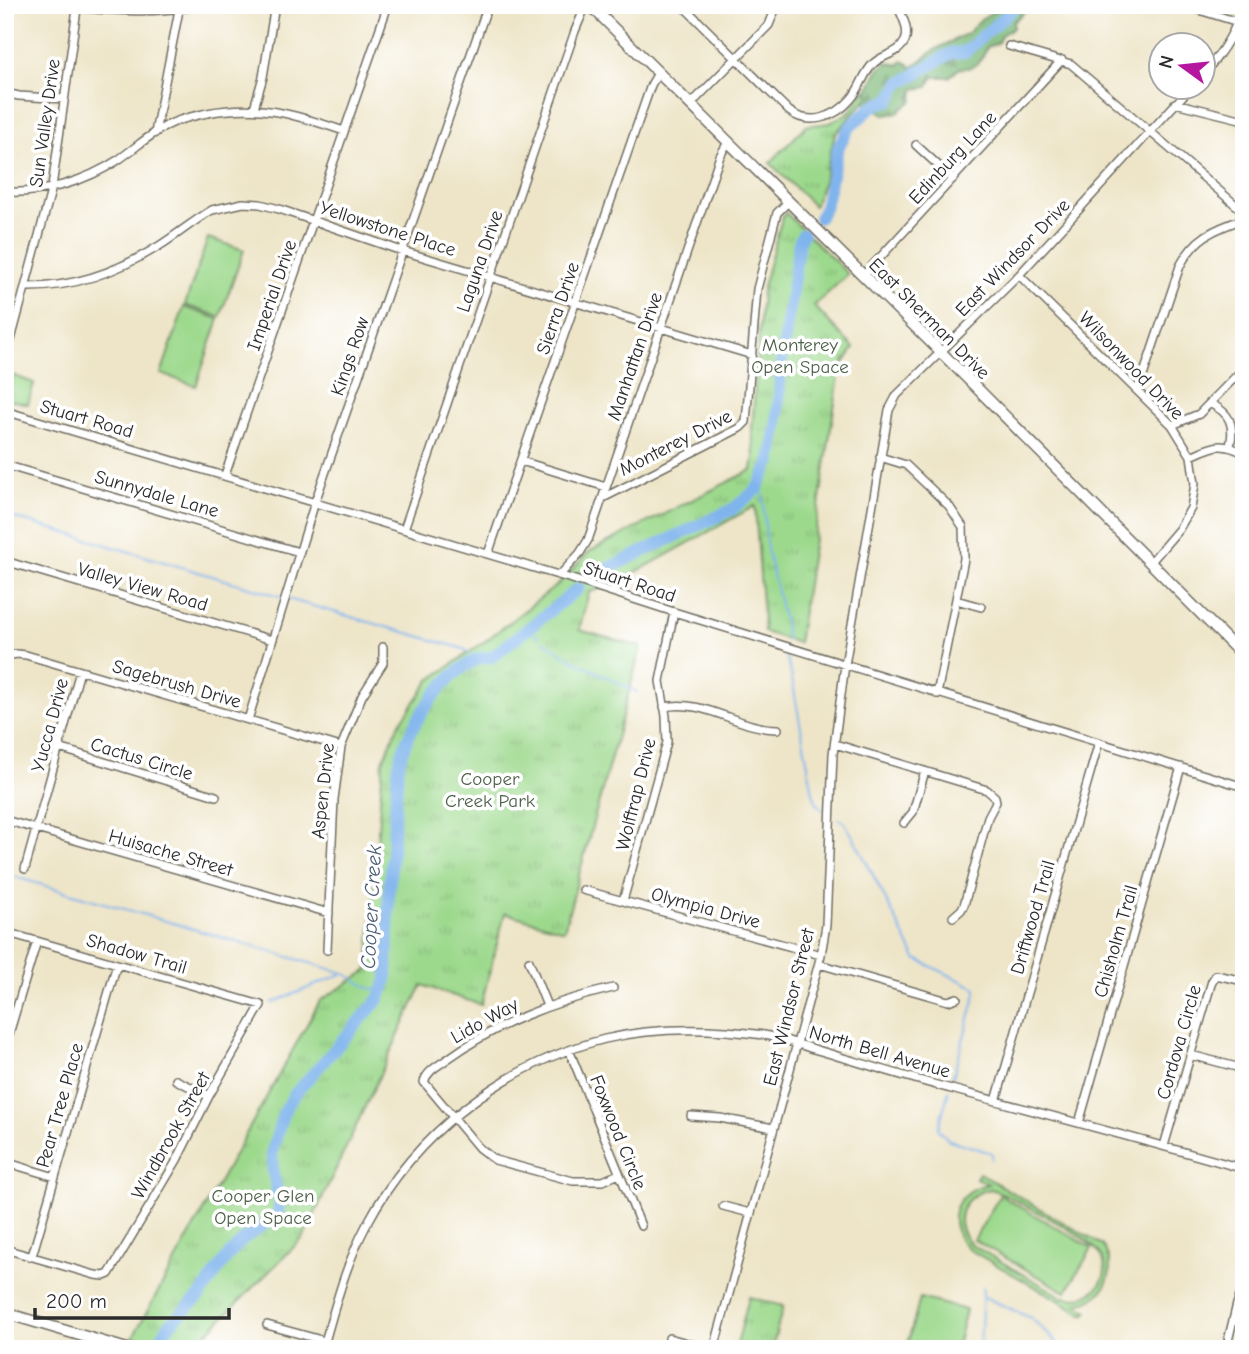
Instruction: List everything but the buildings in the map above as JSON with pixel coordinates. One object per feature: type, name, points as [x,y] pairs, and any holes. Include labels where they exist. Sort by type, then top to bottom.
[{"type":"main road","name":"East Sherman Drive","points":[[588,5],[1244,657]]},
{"type":"main road","points":[[5,1312],[127,1349]]},
{"type":"street","points":[[55,5],[77,9],[125,11],[179,10],[202,5]]},
{"type":"street","points":[[254,108],[263,77],[275,5]]},
{"type":"street","name":"Imperial Drive","points":[[225,475],[388,5]]},
{"type":"street","name":"Kings Row","points":[[248,720],[315,502],[488,5]]},
{"type":"street","name":"Laguna Drive","points":[[404,529],[575,30],[588,5]]},
{"type":"street","points":[[682,5],[795,116],[816,119],[839,111],[852,99],[873,64],[901,47],[907,35],[897,5]]},
{"type":"street","points":[[690,105],[769,25],[777,5]]},
{"type":"street","points":[[1183,5],[1238,22]]},
{"type":"street","points":[[1218,57],[1238,22],[1243,5]]},
{"type":"street","name":"Sun Valley Drive","points":[[5,362],[52,187],[77,9]]},
{"type":"street","points":[[155,133],[179,10]]},
{"type":"street","points":[[1009,46],[1071,64],[1244,212]]},
{"type":"street","name":"Edinburg Lane","points":[[863,276],[1062,60]]},
{"type":"street","name":"Sierra Drive","points":[[488,554],[657,73]]},
{"type":"street","points":[[5,93],[64,99]]},
{"type":"street","points":[[1175,103],[1244,120]]},
{"type":"street","name":"East Windsor Drive","points":[[845,665],[889,410],[897,396],[1019,275],[1175,103]]},
{"type":"street","points":[[5,192],[33,191],[92,175],[173,122],[199,114],[233,108],[254,108],[292,115],[344,131]]},
{"type":"street","name":"Manhattan Drive","points":[[560,575],[588,540],[720,156],[728,142]]},
{"type":"street","points":[[916,145],[953,179]]},
{"type":"street","name":"Monterey Drive","points":[[603,498],[740,428],[746,422],[757,289],[777,213],[788,202]]},
{"type":"street","name":"Yellowstone Place","points":[[25,287],[71,282],[121,267],[160,246],[203,215],[225,206],[260,204],[404,251],[752,355]]},
{"type":"street","points":[[1138,391],[1180,266],[1189,249],[1213,229],[1244,219]]},
{"type":"street","name":"Wilsonwood Drive","points":[[1019,275],[1172,425],[1191,456],[1195,484],[1191,508],[1179,529],[1150,562]]},
{"type":"street","points":[[1172,425],[1199,414],[1244,368]]},
{"type":"street","points":[[1211,404],[1221,409],[1231,422],[1230,446]]},
{"type":"street","name":"Stuart Road","points":[[5,411],[560,575],[1244,787]]},
{"type":"street","points":[[1191,456],[1218,444],[1244,453]]},
{"type":"street","points":[[880,457],[906,465],[949,506],[963,527],[964,559],[937,694]]},
{"type":"street","points":[[521,461],[606,487]]},
{"type":"street","name":"Sunnydale Lane","points":[[5,465],[299,552]]},
{"type":"street","name":"Valley View Road","points":[[5,561],[272,640]]},
{"type":"street","points":[[956,600],[981,607]]},
{"type":"street","name":"Wolftrap Drive","points":[[623,901],[667,742],[660,692],[661,669],[674,612]]},
{"type":"street","name":"Aspen Drive","points":[[327,950],[334,799],[341,747],[362,696],[383,663],[383,647]]},
{"type":"street","name":"Sagebrush Drive","points":[[5,656],[26,655],[341,747]]},
{"type":"street","name":"East Windsor Street","points":[[711,1349],[820,959],[825,925],[835,744],[845,665]]},
{"type":"street","name":"Yucca Drive","points":[[25,869],[80,671]]},
{"type":"street","points":[[664,707],[688,705],[710,710],[756,728],[778,729]]},
{"type":"street","name":"Driftwood Trail","points":[[996,1101],[1099,742]]},
{"type":"street","points":[[835,744],[987,790],[995,797],[996,802],[988,817],[964,905],[953,917]]},
{"type":"street","name":"Cactus Circle","points":[[59,748],[216,796]]},
{"type":"street","name":"Chisholm Trail","points":[[1079,1123],[1181,767]]},
{"type":"street","points":[[904,823],[913,812],[925,771]]},
{"type":"street","name":"Huisache Street","points":[[5,820],[329,913]]},
{"type":"street","name":"Olympia Drive","points":[[583,890],[820,959],[948,1001],[957,998]]},
{"type":"street","name":"Shadow Trail","points":[[5,932],[261,1005]]},
{"type":"street","points":[[5,1047],[37,941]]},
{"type":"street","points":[[529,961],[547,1006]]},
{"type":"street","name":"Pear Tree Place","points":[[32,1256],[117,964]]},
{"type":"street","name":"Cordova Circle","points":[[1164,1146],[1212,981],[1216,975],[1244,981]]},
{"type":"street","name":"Lido Way","points":[[454,1118],[427,1087],[424,1082],[426,1075],[499,1026],[547,1006],[613,988]]},
{"type":"street","name":"Windbrook Street","points":[[32,1256],[104,1276],[113,1270],[261,1005]]},
{"type":"street","name":"North Bell Avenue","points":[[324,1345],[348,1266],[374,1212],[414,1155],[454,1118],[513,1076],[569,1050],[608,1039],[676,1030],[767,1035],[940,1086],[1244,1169]]},
{"type":"street","name":"Foxwood Circle","points":[[569,1050],[641,1226]]},
{"type":"street","points":[[1191,1055],[1244,1069]]},
{"type":"street","points":[[176,1080],[209,1096]]},
{"type":"street","points":[[691,1116],[743,1121],[773,1128]]},
{"type":"street","points":[[454,1118],[480,1148],[495,1160],[573,1181],[603,1181],[619,1174]]},
{"type":"street","points":[[5,1162],[55,1177]]},
{"type":"street","points":[[723,1206],[750,1213]]},
{"type":"street","points":[[5,1248],[32,1256]]},
{"type":"street","points":[[1226,1349],[1244,1286]]},
{"type":"street","points":[[268,1325],[324,1345]]},
{"type":"street","points":[[668,1338],[711,1349]]},
{"type":"green space","points":[[999,5],[1032,5],[1013,22],[1013,28],[1001,35],[998,43],[987,47],[974,66],[960,68],[949,77],[934,77],[927,87],[914,89],[913,100],[897,113],[885,115],[866,102],[864,96],[875,75],[887,62],[899,65],[902,61],[911,68],[936,49],[968,33],[981,19],[999,8]]},
{"type":"green space","points":[[865,90],[870,95],[835,134],[823,183],[814,206],[770,163],[806,126],[830,123],[843,116],[851,110]]},
{"type":"green space","points":[[786,213],[848,274],[814,306],[854,348],[840,369],[798,643],[764,632],[755,506],[611,586],[589,592],[579,630],[641,647],[564,930],[505,913],[481,1005],[422,985],[304,1237],[191,1349],[133,1337],[320,1001],[368,970],[383,761],[398,726],[430,680],[556,586],[590,551],[752,470],[752,430],[762,290],[782,218]]},
{"type":"green space","points":[[208,238],[244,250],[220,317],[185,305]]},
{"type":"green space","points":[[184,307],[219,319],[196,386],[161,374]]},
{"type":"green space","points":[[12,375],[34,383],[28,404],[6,399]]},
{"type":"green space","points":[[979,1173],[1102,1245],[1109,1264],[1107,1282],[1096,1296],[1077,1304],[1088,1311],[1085,1315],[970,1250],[961,1240],[954,1220],[959,1202],[966,1194],[988,1184],[976,1178]],"holes":[[[991,1189],[1074,1232],[1096,1249],[1105,1266],[1104,1275],[1096,1289],[1081,1297],[1063,1297],[972,1245],[961,1228],[960,1219],[966,1203],[972,1197]]]},
{"type":"green space","points":[[1000,1195],[1092,1248],[1066,1292],[974,1240]]},
{"type":"green space","points":[[749,1297],[783,1306],[772,1349],[736,1349]]},
{"type":"green space","points":[[920,1298],[966,1310],[956,1349],[906,1349]]},
{"type":"waterway","name":"Cooper Creek","points":[[819,218],[825,207],[838,148],[849,128],[873,106],[890,100],[899,84],[951,53],[965,52],[1017,5]]},
{"type":"waterway","name":"Cooper Creek","points":[[590,577],[733,509],[757,489],[771,461],[777,426],[781,365],[799,242],[803,234]]},
{"type":"waterway","points":[[762,484],[767,549],[786,640]]},
{"type":"waterway","points":[[5,515],[283,597]]},
{"type":"waterway","name":"Cooper Creek","points":[[154,1349],[169,1325],[200,1296],[228,1256],[245,1238],[277,1216],[280,1203],[273,1173],[272,1152],[283,1114],[294,1095],[379,999],[387,980],[389,893],[398,769],[416,722],[437,692],[463,668],[478,659],[492,657],[579,588]]},
{"type":"waterway","points":[[288,599],[464,649],[477,659]]},
{"type":"waterway","points":[[527,629],[539,637]]},
{"type":"waterway","points":[[544,641],[569,658],[637,692]]},
{"type":"waterway","points":[[785,653],[813,793],[817,804],[823,810]]},
{"type":"waterway","points":[[839,819],[854,838],[916,959],[976,988],[951,1084]]},
{"type":"waterway","points":[[5,874],[344,973],[369,988],[384,991]]},
{"type":"waterway","points":[[272,1003],[342,974]]},
{"type":"waterway","points":[[949,1090],[938,1129],[949,1140],[992,1153],[992,1159]]},
{"type":"waterway","points":[[980,1349],[983,1287]]},
{"type":"waterway","points":[[982,1296],[1031,1318],[1063,1349]]},
{"type":"park label","name":"Monterey Open Space","points":[[800,355]]},
{"type":"park label","name":"Cooper Creek Park","points":[[490,789]]},
{"type":"park label","name":"Cooper Glen Open Space","points":[[263,1206]]}]
